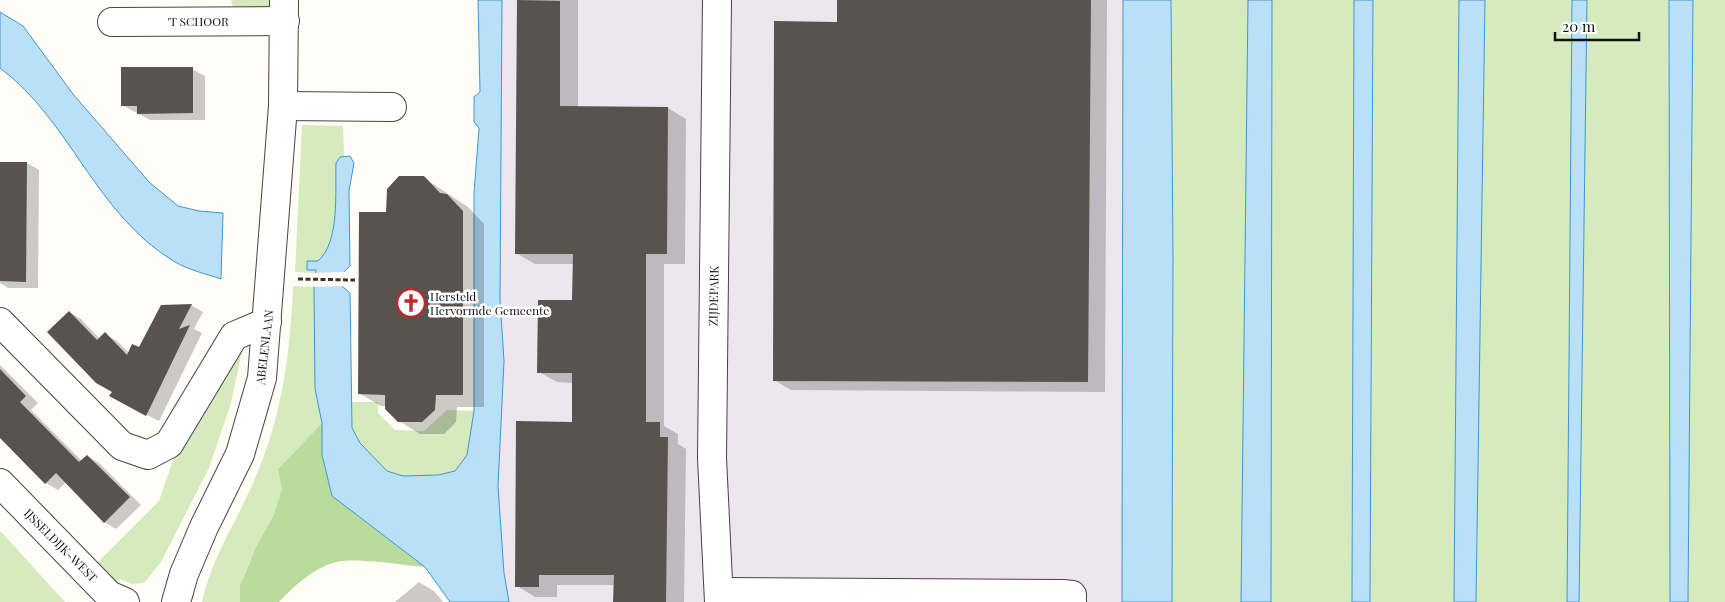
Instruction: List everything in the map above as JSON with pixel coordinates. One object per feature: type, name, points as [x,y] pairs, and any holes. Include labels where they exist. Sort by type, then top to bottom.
[{"type":"street","name":"ZIJDEPARK","points":[[716,0],[712,458],[719,597],[1063,594],[1072,595],[1072,602]]},
{"type":"street","name":"'T SCHOOR","points":[[112,22],[285,10]]},
{"type":"street","name":"ABELENLAAN","points":[[176,602],[184,574],[204,527],[240,454],[262,378],[283,106],[285,10]]},
{"type":"street","points":[[283,106],[392,107]]},
{"type":"street","points":[[0,322],[122,446],[148,455],[169,444],[234,336],[267,322]]},
{"type":"street","name":"IJSSELDIJK-WEST","points":[[0,483],[109,595],[125,602]]},
{"type":"path","points":[[294,279],[355,280]]},
{"type":"shaded area","points":[[502,0],[1123,0],[1122,602],[509,602],[504,573],[498,486],[504,361],[500,300]]},
{"type":"green space","points":[[231,0],[276,0],[275,13],[235,14]]},
{"type":"green space","points":[[1171,0],[1248,0],[1241,602],[1172,602],[1173,257]]},
{"type":"green space","points":[[1272,0],[1354,0],[1352,602],[1271,602]]},
{"type":"green space","points":[[1373,0],[1459,0],[1454,602],[1370,602]]},
{"type":"green space","points":[[1485,0],[1572,0],[1567,602],[1476,602]]},
{"type":"green space","points":[[1587,0],[1669,0],[1670,602],[1579,602]]},
{"type":"green space","points":[[1693,0],[1725,0],[1725,602],[1688,602]]},
{"type":"green space","points":[[302,125],[343,126],[344,157],[340,157],[336,163],[335,215],[330,242],[318,261],[308,261],[316,270],[316,273],[295,272]]},
{"type":"green space","points":[[293,286],[314,287],[315,389],[322,423],[278,469],[282,484],[280,502],[275,516],[246,570],[241,586],[240,602],[202,602],[211,571],[263,459],[278,411],[290,337]]},
{"type":"green space","points":[[238,351],[242,351],[231,403],[209,468],[161,562],[144,583],[131,584],[120,579],[116,583],[95,565],[159,501],[177,449]]},
{"type":"green space","points":[[351,402],[378,402],[378,413],[395,430],[424,431],[447,410],[474,411],[467,455],[455,471],[438,475],[403,476],[387,471],[360,443],[352,428]]},
{"type":"green space","points":[[322,423],[322,455],[332,496],[425,567],[343,561],[316,570],[279,602],[240,602],[240,586],[256,547],[274,515],[282,489],[278,469]]},
{"type":"green space","points":[[0,531],[4,535],[65,602],[0,602]]},
{"type":"water","points":[[478,0],[502,0],[500,300],[504,361],[498,486],[504,573],[509,602],[450,602],[425,567],[332,496],[322,455],[322,423],[315,389],[314,287],[316,270],[307,270],[307,261],[318,261],[330,242],[335,215],[336,163],[340,157],[350,156],[354,163],[349,191],[350,266],[343,273],[342,286],[350,293],[352,428],[360,443],[387,471],[403,476],[438,475],[455,471],[467,455],[474,411],[474,193],[479,128],[474,122],[474,97],[480,92]]},
{"type":"water","points":[[1123,0],[1171,0],[1173,257],[1172,602],[1122,602]]},
{"type":"water","points":[[1248,0],[1272,0],[1271,602],[1241,602]]},
{"type":"water","points":[[1354,0],[1373,0],[1370,602],[1352,602]]},
{"type":"water","points":[[1459,0],[1485,0],[1476,602],[1454,602]]},
{"type":"water","points":[[1572,0],[1587,0],[1579,602],[1567,602]]},
{"type":"water","points":[[1669,0],[1693,0],[1688,602],[1670,602]]},
{"type":"water","points":[[0,12],[23,26],[73,94],[149,182],[178,206],[199,211],[223,213],[221,279],[192,270],[175,262],[147,242],[124,219],[46,114],[25,90],[0,68]]},
{"type":"pier","points":[[345,272],[345,286],[311,287],[313,273]]},
{"type":"building","points":[[517,0],[560,1],[560,106],[668,107],[667,254],[646,254],[646,422],[660,422],[660,437],[668,437],[666,602],[613,602],[614,575],[539,575],[539,587],[515,587],[516,421],[572,422],[572,373],[537,373],[538,300],[572,300],[573,254],[515,254]]},
{"type":"building","points":[[837,0],[1091,0],[1088,382],[773,381],[774,21],[837,22]]},
{"type":"building","points":[[121,67],[193,67],[193,113],[137,114],[137,106],[121,106]]},
{"type":"building","points":[[0,162],[27,162],[26,282],[0,281]]},
{"type":"building","name":"Hersteld Hervormde Gemeente","points":[[399,176],[424,176],[440,193],[447,194],[463,211],[463,395],[436,395],[435,410],[422,422],[398,422],[385,409],[385,395],[358,394],[359,212],[386,212],[387,189]]},
{"type":"building","points":[[192,304],[179,329],[190,325],[146,416],[109,396],[112,392],[96,383],[47,332],[69,311],[97,340],[105,332],[127,355],[132,344],[139,347],[161,305]]},
{"type":"building","points":[[0,369],[26,396],[20,402],[79,462],[87,455],[130,497],[104,523],[56,473],[45,484],[0,438]]},
{"type":"place","name":"Hersteld Hervormde Gemeente","points":[[411,303]]}]
